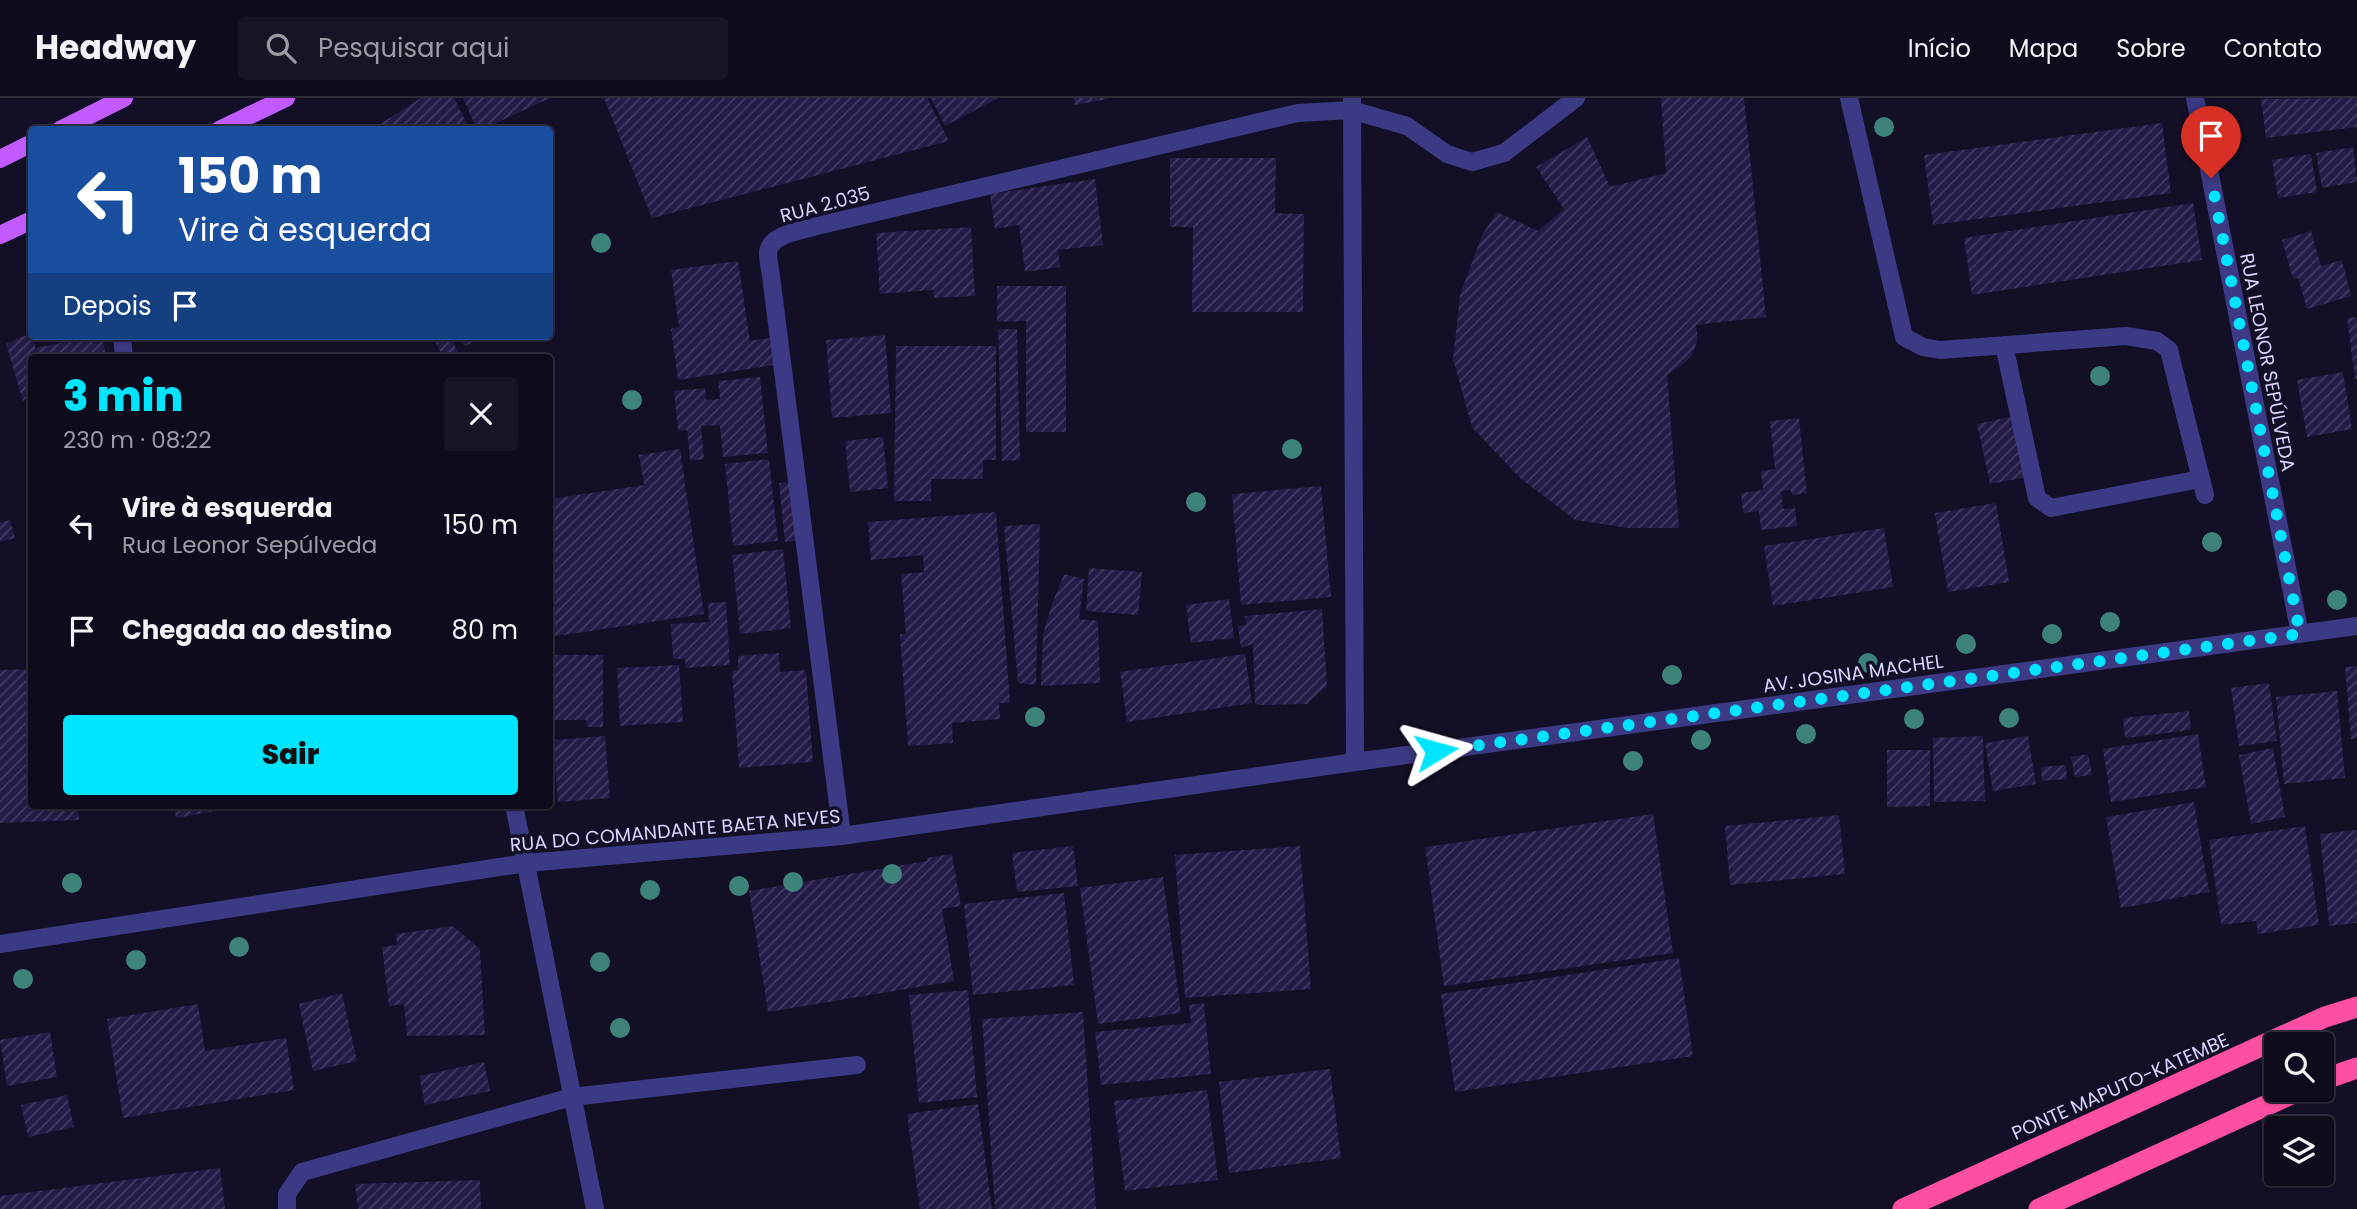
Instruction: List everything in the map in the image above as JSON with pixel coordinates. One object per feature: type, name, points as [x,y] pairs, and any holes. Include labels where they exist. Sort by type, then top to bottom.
[{"type":"highway","name":"PONTE MAPUTO-KATEMBE","points":[[1903,1209],[2325,1017],[2357,1007]]},
{"type":"highway","points":[[2334,1076],[2357,1068]]},
{"type":"highway","points":[[2039,1209],[2274,1102]]},
{"type":"highway","points":[[2056,1209],[2081,1190]]},
{"type":"main road","points":[[68,126],[124,98]]},
{"type":"main road","points":[[227,126],[286,98]]},
{"type":"main road","points":[[0,159],[28,145]]},
{"type":"main road","points":[[0,235],[28,222]]},
{"type":"street","points":[[1355,762],[1351,104],[1408,126],[1447,154],[1472,162],[1504,153],[1576,98]]},
{"type":"street","points":[[1849,98],[1904,337],[1923,347],[1940,350],[2004,345],[2126,336],[2157,341],[2169,350],[2202,487],[2051,508],[2037,498],[2004,345]]},
{"type":"street","name":"RUA LEONOR SEPÚLVEDA","points":[[2195,98],[2300,634]]},
{"type":"street","name":"RUA 2.035","points":[[842,836],[768,251],[771,244],[778,238],[817,226],[1298,113],[1351,104]]},
{"type":"street","name":"AV. JOSINA MACHEL","points":[[1355,762],[2357,626]]},
{"type":"street","name":"RUA DO COMANDANTE BAETA NEVES","points":[[0,944],[526,863],[842,836],[1355,762]]},
{"type":"street","points":[[515,809],[595,1209]]},
{"type":"street","points":[[287,1209],[287,1194],[302,1172],[572,1097],[857,1065]]},
{"type":"building","points":[[421,98],[454,98],[468,126],[377,126]]},
{"type":"building","points":[[463,98],[550,98],[490,126],[475,126]]},
{"type":"building","points":[[604,98],[927,98],[949,141],[652,218]]},
{"type":"building","points":[[931,98],[998,98],[945,126]]},
{"type":"building","points":[[1074,98],[1107,98],[1107,99],[1075,105]]},
{"type":"building","points":[[1661,98],[1744,98],[1766,317],[1696,325],[1698,339],[1692,355],[1667,375],[1679,528],[1628,528],[1575,520],[1520,478],[1472,427],[1453,359],[1460,295],[1482,235],[1497,212],[1538,231],[1564,209],[1536,167],[1587,137],[1610,187],[1666,173]]},
{"type":"building","points":[[2357,98],[2357,127],[2266,138],[2261,99]]},
{"type":"building","points":[[2162,123],[2171,193],[1933,225],[1924,155]]},
{"type":"building","points":[[2353,147],[2357,182],[2322,188],[2316,153]]},
{"type":"building","points":[[2311,154],[2317,192],[2278,198],[2272,160]]},
{"type":"building","points":[[1170,158],[1276,158],[1275,213],[1304,214],[1303,312],[1192,312],[1193,227],[1170,227]]},
{"type":"building","points":[[1095,179],[1103,245],[1058,250],[1060,267],[1025,272],[1019,225],[995,229],[990,194]]},
{"type":"building","points":[[2193,203],[2202,260],[1972,295],[1964,238]]},
{"type":"building","points":[[971,227],[975,296],[934,298],[933,290],[880,294],[876,233]]},
{"type":"building","points":[[2311,231],[2321,266],[2342,260],[2351,296],[2307,309],[2298,278],[2293,279],[2282,240]]},
{"type":"building","points":[[738,261],[750,341],[776,337],[780,364],[678,380],[671,329],[679,327],[671,270]]},
{"type":"building","points":[[997,286],[1066,286],[1066,432],[1026,432],[1026,321],[997,322]]},
{"type":"building","points":[[2357,317],[2357,379],[2355,379],[2347,318]]},
{"type":"building","points":[[998,329],[1017,329],[1020,460],[1002,461]]},
{"type":"building","points":[[28,335],[28,340],[34,340],[36,354],[28,354],[28,397],[23,401],[6,344]]},
{"type":"building","points":[[885,335],[891,413],[832,418],[826,340]]},
{"type":"building","points":[[75,340],[103,340],[105,354],[37,354],[36,348]]},
{"type":"building","points":[[434,340],[452,340],[459,354],[442,354]]},
{"type":"building","points":[[462,340],[480,340],[464,346]]},
{"type":"building","points":[[896,346],[996,346],[996,460],[983,460],[983,479],[931,479],[931,501],[894,501]]},
{"type":"building","points":[[2343,372],[2352,429],[2307,437],[2297,380]]},
{"type":"building","points":[[760,377],[768,453],[723,457],[720,425],[701,426],[704,459],[690,461],[687,430],[678,431],[674,391],[705,388],[706,400],[720,399],[718,381]]},
{"type":"building","points":[[2014,416],[2027,477],[1990,484],[1977,424]]},
{"type":"building","points":[[1799,418],[1807,493],[1792,495],[1791,490],[1781,491],[1783,509],[1795,508],[1797,526],[1761,530],[1759,511],[1743,513],[1741,493],[1763,490],[1761,471],[1775,469],[1770,421]]},
{"type":"building","points":[[883,437],[888,488],[850,492],[845,441]]},
{"type":"building","points":[[680,449],[704,614],[553,637],[553,499],[644,485],[639,455]]},
{"type":"building","points":[[769,459],[778,541],[733,546],[725,464]]},
{"type":"building","points":[[795,482],[802,540],[785,542],[779,483]]},
{"type":"building","points":[[1321,486],[1331,597],[1241,605],[1232,494]]},
{"type":"building","points":[[1996,503],[2009,582],[1948,592],[1935,513]]},
{"type":"building","points":[[996,512],[1010,703],[999,703],[1000,719],[952,723],[953,743],[908,746],[900,634],[906,634],[901,574],[924,572],[923,555],[871,560],[868,522]]},
{"type":"building","points":[[10,520],[15,538],[0,542],[0,523]]},
{"type":"building","points":[[1040,524],[1036,685],[1018,683],[1004,526]]},
{"type":"building","points":[[1884,528],[1893,587],[1773,606],[1764,546]]},
{"type":"building","points":[[783,549],[791,628],[740,634],[732,555]]},
{"type":"building","points":[[1089,568],[1142,572],[1138,615],[1086,611]]},
{"type":"building","points":[[1064,574],[1084,579],[1079,619],[1098,621],[1100,683],[1041,686],[1043,634]]},
{"type":"building","points":[[1229,599],[1234,638],[1191,643],[1186,605]]},
{"type":"building","points":[[726,602],[730,665],[686,668],[685,659],[673,659],[671,624],[709,622],[708,603]]},
{"type":"building","points":[[1322,609],[1327,686],[1307,704],[1255,705],[1253,644],[1241,648],[1238,626],[1246,625],[1245,616]]},
{"type":"building","points":[[779,653],[780,672],[806,670],[813,762],[739,768],[732,671],[738,670],[738,656]]},
{"type":"building","points":[[1245,654],[1252,703],[1127,722],[1120,672]]},
{"type":"building","points":[[553,655],[603,655],[603,727],[587,727],[586,720],[553,720]]},
{"type":"building","points":[[679,665],[683,722],[620,726],[617,668]]},
{"type":"building","points":[[2357,666],[2357,738],[2351,739],[2345,667]]},
{"type":"building","points":[[28,669],[28,809],[78,809],[79,820],[0,823],[0,670]]},
{"type":"building","points":[[2269,683],[2277,741],[2239,746],[2231,688]]},
{"type":"building","points":[[2337,691],[2345,778],[2284,784],[2276,697]]},
{"type":"building","points":[[2189,711],[2191,730],[2125,738],[2123,718]]},
{"type":"building","points":[[2198,734],[2206,787],[2111,802],[2103,749]]},
{"type":"building","points":[[605,736],[610,798],[558,802],[553,740]]},
{"type":"building","points":[[1983,736],[1985,801],[1934,802],[1933,738]]},
{"type":"building","points":[[2028,736],[2036,784],[1993,791],[1985,743]]},
{"type":"building","points":[[2273,748],[2285,817],[2251,824],[2239,755]]},
{"type":"building","points":[[1887,750],[1930,750],[1930,806],[1887,807]]},
{"type":"building","points":[[2088,754],[2092,775],[2075,777],[2071,757]]},
{"type":"building","points":[[2066,765],[2067,779],[2042,781],[2041,767]]},
{"type":"building","points":[[2194,802],[2209,892],[2121,908],[2106,817]]},
{"type":"building","points":[[175,809],[228,809],[176,818]]},
{"type":"building","points":[[1653,814],[1673,953],[1444,986],[1425,847]]},
{"type":"building","points":[[1839,815],[1845,874],[1730,885],[1725,826]]},
{"type":"building","points":[[2305,826],[2319,925],[2258,934],[2256,921],[2221,925],[2209,840]]},
{"type":"building","points":[[2357,830],[2357,923],[2329,926],[2320,834]]},
{"type":"building","points":[[1073,846],[1078,886],[1017,892],[1012,853]]},
{"type":"building","points":[[1300,846],[1311,989],[1185,998],[1175,855]]},
{"type":"building","points":[[952,854],[961,906],[942,909],[954,981],[768,1012],[749,891],[927,861],[927,858]]},
{"type":"building","points":[[1163,877],[1181,1013],[1098,1024],[1080,888]]},
{"type":"building","points":[[1064,893],[1074,985],[973,995],[964,904]]},
{"type":"building","points":[[453,926],[480,949],[485,1035],[407,1036],[404,1004],[389,1006],[382,947],[397,945],[396,934]]},
{"type":"building","points":[[1679,958],[1693,1056],[1455,1092],[1441,994]]},
{"type":"building","points":[[968,990],[977,1097],[919,1103],[909,995]]},
{"type":"building","points":[[342,993],[357,1061],[313,1071],[299,1004]]},
{"type":"building","points":[[1204,1003],[1211,1074],[1101,1085],[1095,1032],[1191,1023],[1189,1005]]},
{"type":"building","points":[[198,1004],[205,1051],[286,1038],[294,1090],[123,1118],[107,1019]]},
{"type":"building","points":[[1083,1012],[1096,1209],[995,1209],[982,1019]]},
{"type":"building","points":[[50,1032],[57,1077],[7,1086],[0,1040]]},
{"type":"building","points":[[484,1062],[490,1091],[425,1105],[419,1076]]},
{"type":"building","points":[[1330,1069],[1341,1158],[1229,1173],[1219,1082]]},
{"type":"building","points":[[1207,1090],[1218,1180],[1125,1191],[1114,1101]]},
{"type":"building","points":[[67,1095],[74,1127],[28,1137],[21,1105]]},
{"type":"building","points":[[978,1104],[992,1209],[920,1209],[907,1114]]},
{"type":"building","points":[[220,1168],[225,1209],[0,1209],[0,1196]]},
{"type":"building","points":[[480,1180],[481,1209],[358,1209],[355,1184]]},
{"type":"route","points":[[1436,751],[2300,634],[2211,178]]}]
